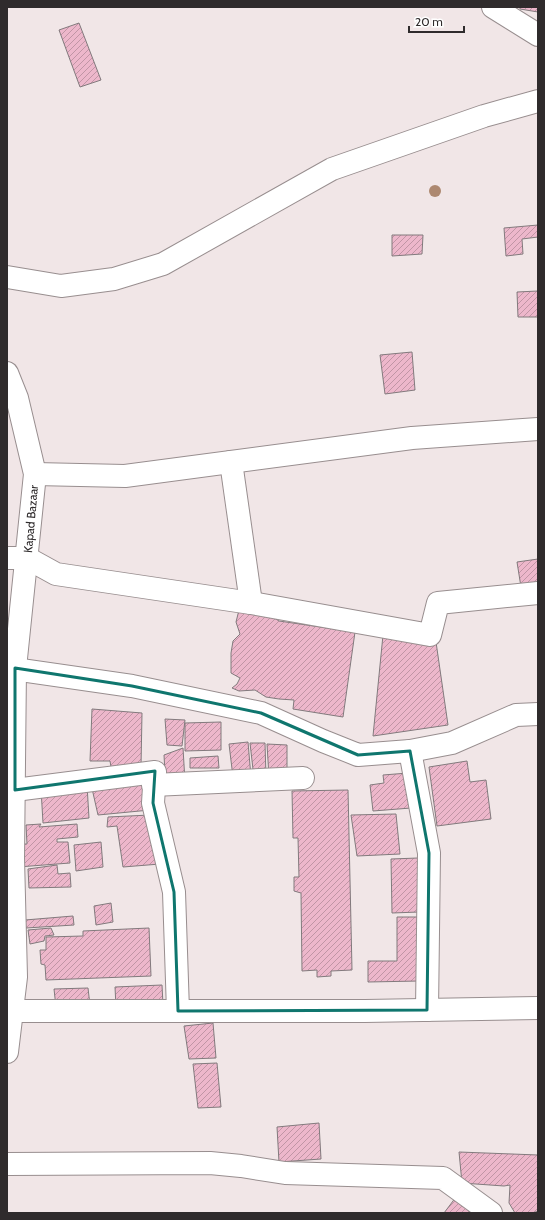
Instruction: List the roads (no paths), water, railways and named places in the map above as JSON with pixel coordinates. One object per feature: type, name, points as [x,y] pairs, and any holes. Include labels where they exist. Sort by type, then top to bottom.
[{"type":"street","points":[[493,7],[538,35]]},
{"type":"street","points":[[7,277],[61,286],[114,279],[163,264],[332,169],[484,116],[538,101]]},
{"type":"street","name":"Kapad Bazaar","points":[[7,373],[12,398],[34,474],[17,558],[11,668],[11,790],[16,976],[9,1011],[7,1052]]},
{"type":"street","points":[[34,474],[126,476],[412,438],[538,429]]},
{"type":"street","points":[[231,462],[251,603]]},
{"type":"street","points":[[17,558],[56,574],[251,603],[430,635],[438,603],[538,593]]},
{"type":"street","points":[[11,668],[132,686],[261,713],[358,755],[410,751],[452,743],[516,715],[538,714]]},
{"type":"street","points":[[410,751],[429,853],[427,1010]]},
{"type":"street","points":[[11,790],[155,772],[153,803],[174,892],[178,1011]]},
{"type":"street","points":[[153,785],[303,778]]},
{"type":"street","points":[[9,1011],[427,1010],[538,1008]]},
{"type":"street","points":[[7,1164],[210,1163],[241,1166],[285,1174],[443,1178],[491,1213]]}]
